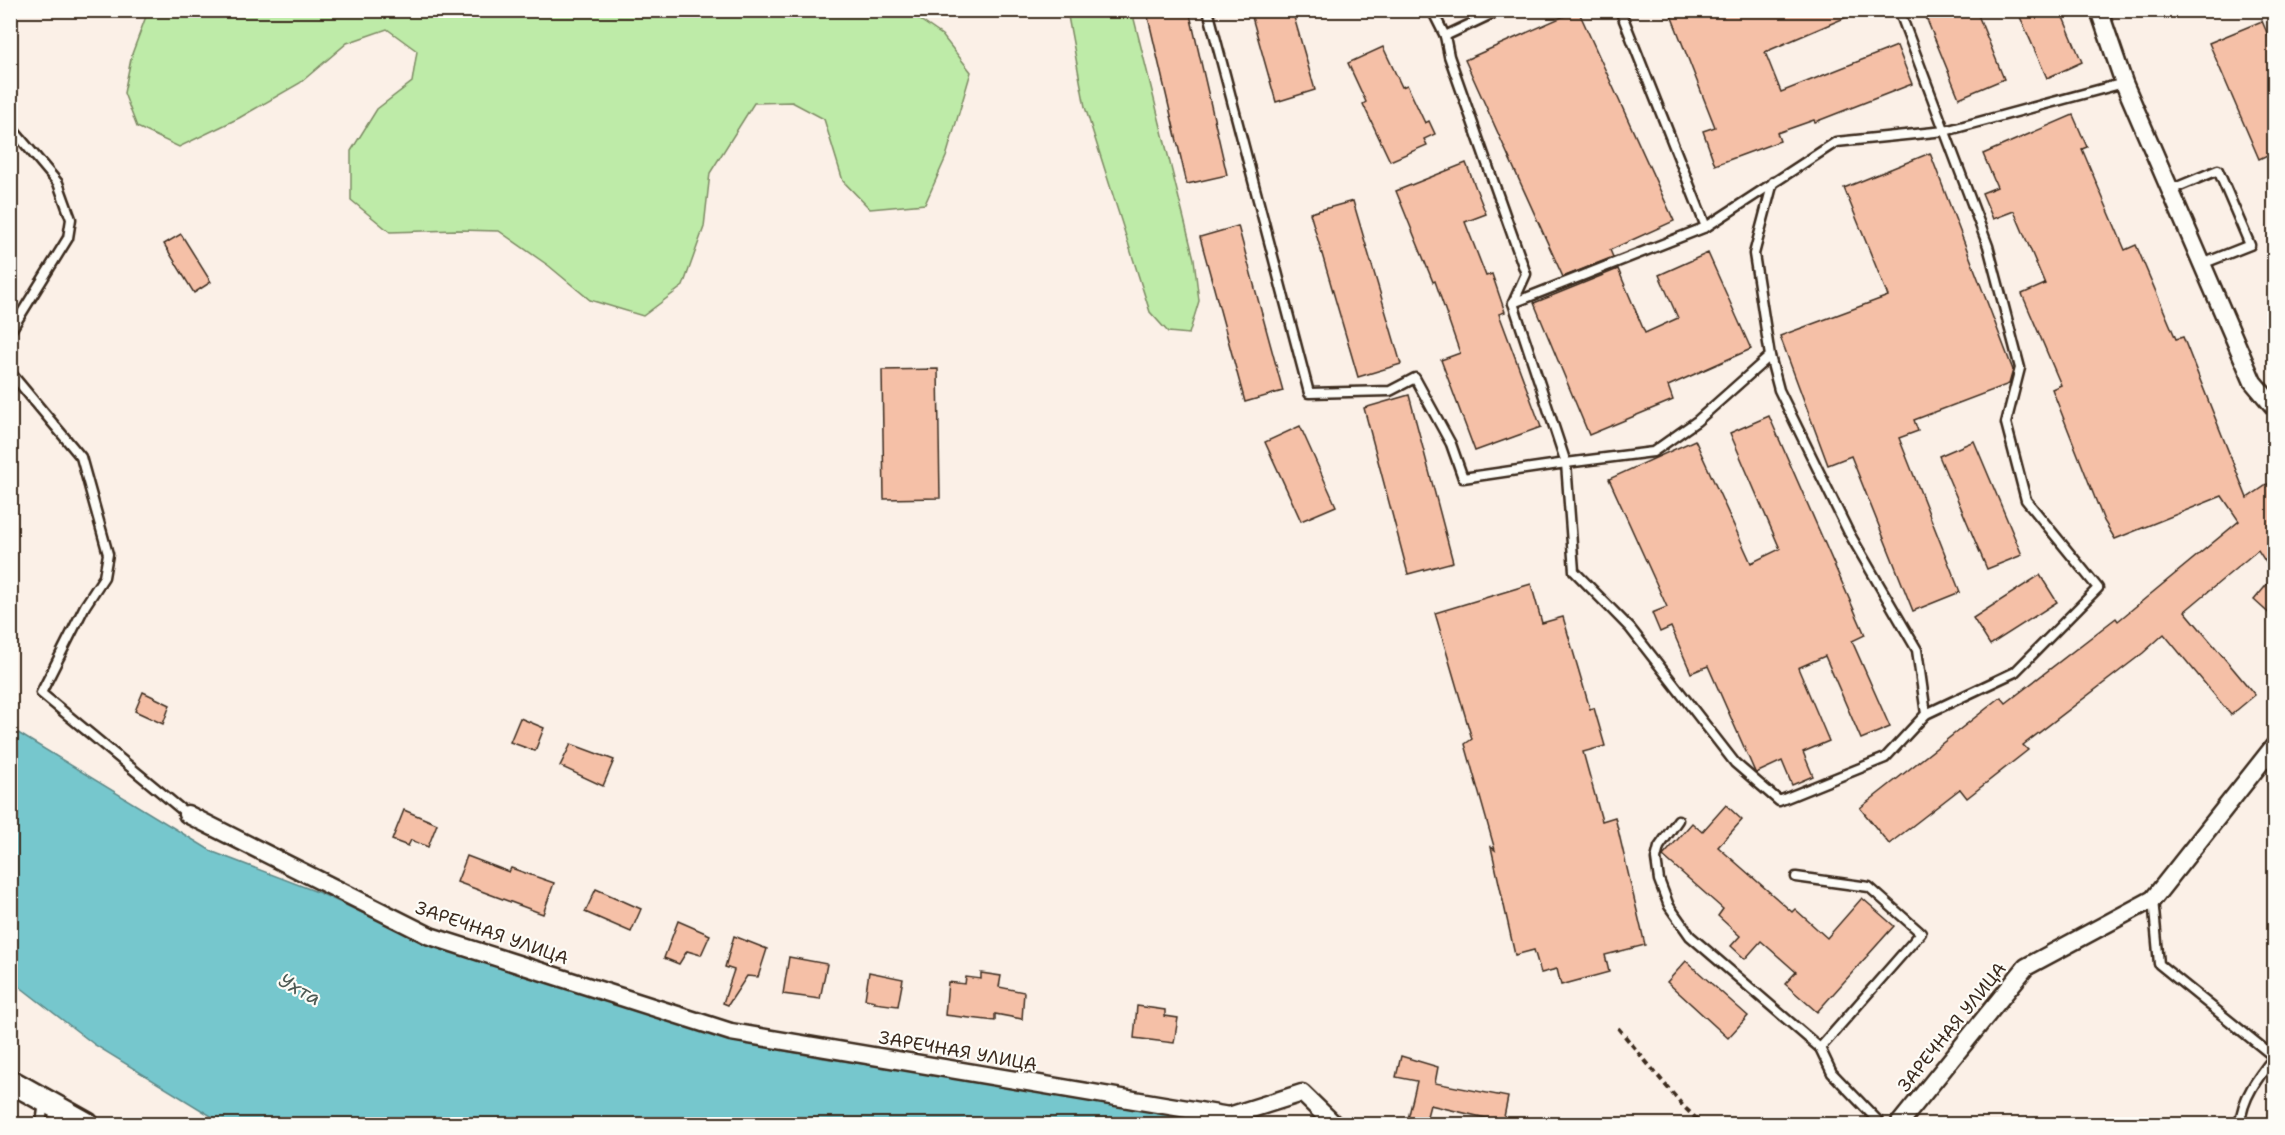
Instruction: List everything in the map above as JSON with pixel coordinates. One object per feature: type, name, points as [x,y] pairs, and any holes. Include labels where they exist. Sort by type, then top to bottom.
[{"type":"street","points":[[2099,10],[2124,83],[2253,382],[2274,407]]},
{"type":"street","name":"ЗАРЕЧНАЯ УЛИЦА","points":[[1899,1125],[2026,967],[2152,899],[2274,746]]},
{"type":"street","name":"ЗАРЕЧНАЯ УЛИЦА","points":[[187,814],[430,936],[731,1032],[1229,1116],[1302,1093],[1334,1125]]},
{"type":"street","points":[[10,1081],[87,1125]]},
{"type":"lane","points":[[1208,10],[1309,393],[1390,391],[1415,378],[1451,444],[1463,478],[1653,452],[1697,421],[1770,356]]},
{"type":"lane","points":[[1432,10],[1444,36],[1526,274],[1514,303],[1566,463],[1574,571],[1630,628],[1735,763],[1779,801],[1885,758],[1926,714],[2015,672],[2098,588],[2025,500],[2006,423],[2020,368],[1988,246],[1899,10]]},
{"type":"lane","points":[[1444,36],[1500,10]]},
{"type":"lane","points":[[1620,10],[1706,227]]},
{"type":"lane","points":[[1514,303],[1706,227],[1836,142],[1945,131],[2124,83]]},
{"type":"lane","points":[[10,126],[58,183],[71,219],[68,238],[10,332]]},
{"type":"lane","points":[[2170,190],[2218,170],[2250,246],[2202,264]]},
{"type":"lane","points":[[1773,182],[1754,254],[1770,356],[1779,390],[1849,533],[1917,650],[1926,714]]},
{"type":"lane","name":"ЗАРЕЧНАЯ УЛИЦА","points":[[10,372],[81,458],[108,554],[104,577],[85,606],[41,693],[187,814]]},
{"type":"lane","points":[[1678,820],[1659,846],[1656,859],[1659,880],[1669,906],[1690,936],[1820,1048],[1832,1073],[1881,1125]]},
{"type":"lane","points":[[1796,877],[1869,886],[1921,933],[1820,1048]]},
{"type":"lane","points":[[2152,899],[2159,964],[2274,1057],[2255,1080],[2241,1113],[2240,1125]]},
{"type":"lane","points":[[40,1125],[45,1102]]},
{"type":"path","points":[[1618,1028],[1683,1106],[1702,1125]]},
{"type":"green space","points":[[148,11],[907,11],[942,35],[971,72],[946,157],[925,204],[870,209],[843,181],[824,119],[792,102],[754,103],[710,173],[704,227],[683,286],[643,316],[590,300],[549,266],[499,231],[390,232],[351,200],[351,151],[377,109],[412,82],[417,51],[387,29],[347,43],[300,83],[239,118],[179,147],[137,127],[124,93],[132,54]]},
{"type":"green space","points":[[1067,11],[1132,11],[1194,259],[1199,301],[1189,334],[1168,332],[1150,312],[1085,107]]},
{"type":"water","name":"Ухта","points":[[10,728],[213,852],[320,893],[407,934],[487,963],[624,1004],[728,1040],[817,1057],[1081,1097],[1222,1124],[224,1124],[95,1045],[11,980]]},
{"type":"building","points":[[1176,10],[1189,10],[1227,175],[1187,184],[1148,17]]},
{"type":"building","points":[[1250,10],[1292,10],[1315,90],[1276,102]]},
{"type":"building","points":[[1578,10],[1674,221],[1610,250],[1613,257],[1563,277],[1465,60]]},
{"type":"building","points":[[1669,10],[1863,10],[1765,52],[1781,92],[1897,46],[1912,84],[1815,122],[1814,120],[1777,133],[1780,141],[1715,165],[1703,131],[1715,127]]},
{"type":"building","points":[[1923,10],[1976,10],[2004,79],[1959,98]]},
{"type":"building","points":[[2017,10],[2060,10],[2082,62],[2047,78]]},
{"type":"building","points":[[2262,21],[2274,49],[2274,152],[2259,159],[2209,43]]},
{"type":"building","points":[[1383,47],[1402,87],[1407,85],[1425,123],[1429,121],[1435,134],[1424,139],[1427,145],[1390,161],[1363,104],[1366,102],[1348,63]]},
{"type":"building","points":[[2073,115],[2087,147],[2082,149],[2125,250],[2136,245],[2176,339],[2183,337],[2247,498],[2274,480],[2274,575],[2258,550],[2185,611],[2255,695],[2231,715],[2164,634],[2143,653],[2023,745],[2028,750],[1967,798],[1960,789],[1889,844],[1860,808],[2001,697],[2006,703],[2116,618],[2118,621],[2239,521],[2222,496],[2115,539],[2104,521],[2052,389],[2061,385],[2022,294],[2045,284],[2014,211],[1993,219],[1982,193],[1997,187],[1983,154]]},
{"type":"building","points":[[1930,153],[2013,370],[2009,384],[1914,420],[1918,431],[1899,438],[1960,592],[1913,611],[1851,456],[1828,465],[1780,336],[1888,296],[1844,188]]},
{"type":"building","points":[[1466,163],[1486,214],[1465,222],[1486,276],[1492,274],[1505,312],[1499,314],[1541,427],[1475,451],[1441,360],[1460,353],[1435,281],[1433,282],[1396,191]]},
{"type":"building","points":[[1353,201],[1401,364],[1358,377],[1310,213]]},
{"type":"building","points":[[1238,226],[1283,391],[1245,402],[1200,237]]},
{"type":"building","points":[[181,234],[211,282],[194,293],[164,244]]},
{"type":"building","points":[[1708,253],[1751,349],[1668,386],[1673,400],[1589,435],[1534,303],[1618,269],[1645,333],[1678,318],[1659,275]]},
{"type":"building","points":[[938,369],[940,498],[884,499],[882,370]]},
{"type":"building","points":[[1409,395],[1453,562],[1408,574],[1364,408]]},
{"type":"building","points":[[1769,416],[1865,635],[1852,641],[1890,727],[1861,739],[1825,656],[1798,668],[1829,741],[1803,752],[1813,776],[1792,785],[1782,761],[1755,772],[1708,666],[1691,673],[1671,627],[1660,632],[1652,613],[1667,607],[1609,479],[1695,440],[1751,563],[1780,549],[1730,433]]},
{"type":"building","points":[[1300,426],[1336,506],[1301,521],[1265,442]]},
{"type":"building","points":[[1974,441],[2022,555],[1987,569],[1939,456]]},
{"type":"building","points":[[2040,575],[2057,602],[1990,645],[1973,618]]},
{"type":"building","points":[[2274,576],[2274,618],[2254,600]]},
{"type":"building","points":[[1531,584],[1542,623],[1563,617],[1590,709],[1594,708],[1605,746],[1583,752],[1602,821],[1615,817],[1645,945],[1605,955],[1609,972],[1561,985],[1557,969],[1541,973],[1534,950],[1515,955],[1491,847],[1495,850],[1465,744],[1472,739],[1435,613]]},
{"type":"building","points":[[143,692],[170,705],[163,724],[135,711]]},
{"type":"building","points":[[520,718],[544,728],[535,751],[510,742]]},
{"type":"building","points":[[571,744],[614,760],[603,786],[560,766]]},
{"type":"building","points":[[1726,805],[1742,820],[1718,847],[1792,912],[1795,909],[1827,938],[1862,898],[1894,926],[1817,1012],[1785,984],[1796,972],[1761,941],[1745,959],[1731,946],[1740,936],[1718,916],[1723,909],[1663,856],[1692,823],[1702,832]]},
{"type":"building","points":[[404,810],[437,824],[428,847],[411,840],[408,846],[392,840]]},
{"type":"building","points":[[467,856],[509,872],[511,868],[554,883],[543,914],[457,882]]},
{"type":"building","points":[[596,889],[641,909],[631,932],[585,912]]},
{"type":"building","points":[[678,921],[710,935],[701,955],[687,951],[679,964],[664,958]]},
{"type":"building","points":[[734,936],[767,949],[758,977],[747,976],[728,1005],[723,1003],[734,970],[725,967]]},
{"type":"building","points":[[789,957],[827,964],[820,999],[783,994]]},
{"type":"building","points":[[1686,961],[1748,1016],[1728,1038],[1667,982]]},
{"type":"building","points":[[869,972],[903,979],[898,1006],[874,1003],[875,1001],[865,999]]},
{"type":"building","points":[[981,973],[1001,976],[999,987],[1024,992],[1022,1019],[995,1014],[995,1021],[945,1015],[948,982],[965,984],[966,977],[981,979]]},
{"type":"building","points":[[1137,1006],[1165,1010],[1165,1016],[1178,1018],[1174,1043],[1134,1038]]},
{"type":"building","points":[[1401,1056],[1438,1067],[1435,1083],[1508,1097],[1503,1122],[1430,1105],[1425,1124],[1408,1119],[1417,1081],[1396,1077]]}]
